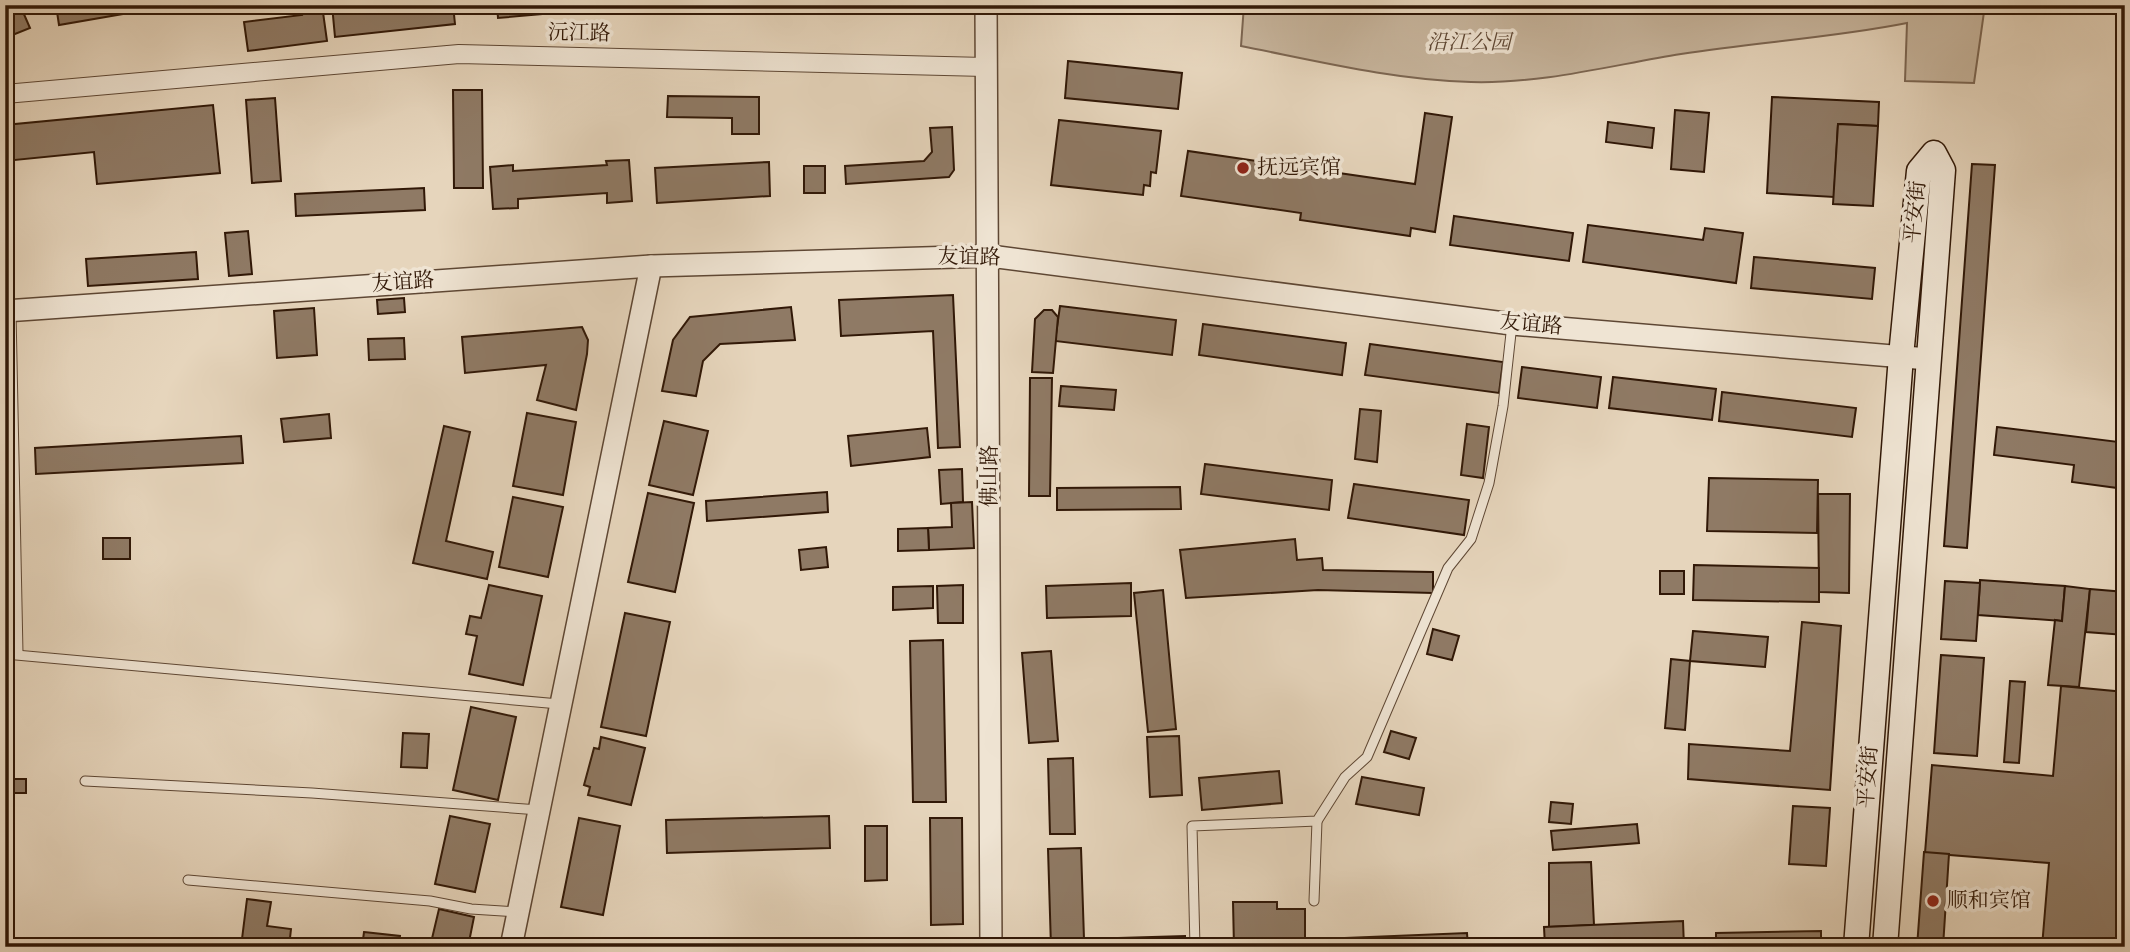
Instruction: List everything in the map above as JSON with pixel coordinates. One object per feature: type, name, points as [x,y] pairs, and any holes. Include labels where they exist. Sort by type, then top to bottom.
[{"type":"main road","name":"平安街","points":[[1856,947],[1901,356],[1920,171],[1934,153],[1943,170],[1885,947]]},
{"type":"street","name":"佛山路","points":[[986,5],[990,256],[991,947]]},
{"type":"street","name":"沅江路","points":[[5,94],[459,54],[985,66]]},
{"type":"street","name":"友谊路","points":[[8,311],[651,266],[990,256],[1512,324],[1928,359]]},
{"type":"street","points":[[512,947],[559,704],[651,266]]},
{"type":"lane","points":[[8,311],[18,653]]},
{"type":"lane","points":[[1314,901],[1317,821],[1345,777],[1367,757],[1448,568],[1472,539],[1494,458],[1512,324]]},
{"type":"lane","points":[[5,654],[18,653],[310,683],[559,704]]},
{"type":"lane","points":[[85,781],[312,793],[539,810]]},
{"type":"lane","points":[[1195,947],[1192,826],[1317,821]]},
{"type":"lane","points":[[188,880],[430,901],[471,909],[518,912]]},
{"type":"green space","name":"沿江公园","points":[[1244,5],[2109,5],[1984,12],[1974,83],[1905,81],[1907,23],[1681,54],[1524,80],[1471,82],[1413,78],[1241,46]]},
{"type":"building","points":[[5,5],[20,5],[30,28],[5,38]]},
{"type":"building","points":[[56,5],[157,5],[158,8],[59,25]]},
{"type":"building","points":[[300,5],[322,5],[327,41],[248,51],[244,22],[302,15]]},
{"type":"building","points":[[332,5],[453,5],[455,24],[335,37]]},
{"type":"building","points":[[497,5],[611,5],[611,8],[498,18]]},
{"type":"building","points":[[1068,61],[1182,73],[1178,109],[1065,98]]},
{"type":"building","points":[[453,90],[482,90],[483,188],[454,188]]},
{"type":"building","points":[[668,96],[759,97],[759,134],[732,134],[732,118],[667,117]]},
{"type":"building","points":[[1772,97],[1879,102],[1878,126],[1838,124],[1834,197],[1767,193]]},
{"type":"building","points":[[275,98],[281,181],[252,183],[246,100]]},
{"type":"building","points":[[213,105],[220,173],[97,184],[94,152],[5,161],[5,125]]},
{"type":"building","points":[[1675,110],[1709,113],[1704,172],[1671,169]]},
{"type":"building","name":"抚远宾馆","points":[[1425,113],[1452,117],[1435,232],[1411,228],[1410,236],[1300,220],[1301,213],[1181,196],[1188,151],[1415,184]]},
{"type":"building","points":[[1059,120],[1161,131],[1156,173],[1151,172],[1150,186],[1144,185],[1143,195],[1051,185]]},
{"type":"building","points":[[1608,122],[1654,128],[1652,148],[1606,142]]},
{"type":"building","points":[[1838,124],[1878,126],[1873,206],[1833,204]]},
{"type":"building","points":[[952,127],[954,170],[949,177],[846,184],[845,166],[924,161],[932,152],[930,128]]},
{"type":"building","points":[[629,160],[632,201],[607,203],[607,193],[518,199],[518,208],[493,209],[490,167],[513,165],[513,171],[607,165],[606,161]]},
{"type":"building","points":[[769,162],[770,196],[657,203],[655,168]]},
{"type":"building","points":[[1972,164],[1995,165],[1967,548],[1944,546]]},
{"type":"building","points":[[804,166],[825,166],[825,193],[804,193]]},
{"type":"building","points":[[424,188],[425,210],[296,216],[295,194]]},
{"type":"building","points":[[1454,216],[1573,233],[1569,261],[1450,245]]},
{"type":"building","points":[[1588,225],[1703,240],[1705,228],[1743,233],[1736,283],[1583,262]]},
{"type":"building","points":[[248,231],[252,274],[229,276],[225,233]]},
{"type":"building","points":[[196,252],[198,279],[88,286],[86,259]]},
{"type":"building","points":[[1754,257],[1875,268],[1872,299],[1751,288]]},
{"type":"building","points":[[953,295],[960,447],[938,448],[933,331],[841,336],[839,300]]},
{"type":"building","points":[[404,298],[405,312],[378,314],[377,300]]},
{"type":"building","points":[[1060,306],[1176,320],[1172,355],[1055,341]]},
{"type":"building","points":[[791,307],[795,340],[720,344],[703,361],[696,396],[662,391],[673,340],[690,317]]},
{"type":"building","points":[[314,308],[317,355],[277,358],[274,311]]},
{"type":"building","points":[[1044,310],[1052,310],[1058,317],[1053,373],[1032,372],[1035,319]]},
{"type":"building","points":[[1203,324],[1346,343],[1342,375],[1199,355]]},
{"type":"building","points":[[582,327],[588,340],[587,354],[576,410],[537,400],[546,365],[465,373],[462,337]]},
{"type":"building","points":[[404,338],[405,359],[369,360],[368,339]]},
{"type":"building","points":[[1370,344],[1503,362],[1499,393],[1365,375]]},
{"type":"building","points":[[1522,367],[1601,377],[1597,408],[1518,398]]},
{"type":"building","points":[[1613,377],[1716,389],[1712,420],[1609,408]]},
{"type":"building","points":[[1030,378],[1052,378],[1050,496],[1029,496]]},
{"type":"building","points":[[1061,386],[1116,390],[1114,410],[1059,406]]},
{"type":"building","points":[[1722,392],[1856,408],[1852,437],[1719,421]]},
{"type":"building","points":[[1360,409],[1381,411],[1377,462],[1355,459]]},
{"type":"building","points":[[527,413],[576,422],[563,495],[513,486]]},
{"type":"building","points":[[329,414],[331,438],[284,442],[281,419]]},
{"type":"building","points":[[664,421],[708,431],[693,495],[649,485]]},
{"type":"building","points":[[1467,424],[1489,427],[1483,478],[1461,475]]},
{"type":"building","points":[[444,426],[470,432],[446,541],[493,552],[487,579],[413,563]]},
{"type":"building","points":[[1997,427],[2119,442],[2117,458],[2125,459],[2125,489],[2072,482],[2074,465],[1994,455]]},
{"type":"building","points":[[927,428],[930,457],[851,466],[848,436]]},
{"type":"building","points":[[241,436],[243,463],[36,474],[35,448]]},
{"type":"building","points":[[1205,464],[1332,480],[1329,510],[1201,494]]},
{"type":"building","points":[[962,469],[963,502],[941,504],[939,470]]},
{"type":"building","points":[[1709,478],[1818,480],[1817,533],[1707,531]]},
{"type":"building","points":[[1354,484],[1469,500],[1464,535],[1348,518]]},
{"type":"building","points":[[1180,487],[1181,509],[1057,510],[1057,488]]},
{"type":"building","points":[[827,492],[828,512],[707,521],[706,501]]},
{"type":"building","points":[[648,493],[694,503],[675,592],[628,582]]},
{"type":"building","points":[[1818,494],[1850,494],[1849,593],[1819,592]]},
{"type":"building","points":[[513,497],[563,507],[548,577],[499,567]]},
{"type":"building","points":[[972,502],[974,548],[929,550],[928,528],[952,527],[951,503]]},
{"type":"building","points":[[928,528],[929,550],[898,551],[898,529]]},
{"type":"building","points":[[103,538],[130,538],[130,559],[103,559]]},
{"type":"building","points":[[1295,539],[1297,560],[1322,558],[1323,570],[1433,572],[1433,593],[1318,590],[1186,598],[1180,550]]},
{"type":"building","points":[[826,547],[828,567],[801,570],[799,550]]},
{"type":"building","points":[[1694,565],[1819,568],[1819,602],[1693,600]]},
{"type":"building","points":[[1660,571],[1684,571],[1684,594],[1660,594]]},
{"type":"building","points":[[1980,580],[2065,586],[2062,621],[1978,615]]},
{"type":"building","points":[[1945,581],[1980,583],[1976,641],[1941,639]]},
{"type":"building","points":[[1131,583],[1131,616],[1047,618],[1046,586]]},
{"type":"building","points":[[489,585],[542,596],[523,685],[469,674],[477,636],[466,634],[470,616],[481,618]]},
{"type":"building","points":[[963,585],[963,623],[938,623],[937,586]]},
{"type":"building","points":[[933,586],[933,608],[893,610],[893,587]]},
{"type":"building","points":[[2065,586],[2090,589],[2079,687],[2048,685],[2055,620],[2062,621]]},
{"type":"building","points":[[2090,589],[2125,592],[2125,635],[2086,632]]},
{"type":"building","points":[[1163,590],[1176,729],[1148,732],[1134,593]]},
{"type":"building","points":[[625,613],[670,622],[646,736],[601,727]]},
{"type":"building","points":[[1802,622],[1841,626],[1830,790],[1688,779],[1689,744],[1790,751]]},
{"type":"building","points":[[1433,629],[1459,636],[1452,660],[1427,654]]},
{"type":"building","points":[[1693,631],[1768,637],[1765,667],[1690,661]]},
{"type":"building","points":[[943,640],[946,802],[913,802],[910,641]]},
{"type":"building","points":[[1051,651],[1058,741],[1029,743],[1022,653]]},
{"type":"building","points":[[1941,655],[1984,658],[1977,756],[1934,753]]},
{"type":"building","points":[[1671,659],[1690,661],[1685,730],[1665,728]]},
{"type":"building","points":[[2010,681],[2025,682],[2019,763],[2004,762]]},
{"type":"building","points":[[2061,686],[2125,692],[2125,947],[2042,947],[2049,863],[1925,853],[1932,765],[2053,776]]},
{"type":"building","points":[[471,707],[516,717],[498,800],[453,790]]},
{"type":"building","points":[[1391,731],[1416,738],[1409,759],[1384,752]]},
{"type":"building","points":[[403,733],[429,734],[427,768],[401,767]]},
{"type":"building","points":[[1179,736],[1182,795],[1150,797],[1147,737]]},
{"type":"building","points":[[601,737],[645,748],[631,805],[588,795],[590,787],[584,785],[594,748],[599,749]]},
{"type":"building","points":[[1073,758],[1075,834],[1050,834],[1048,759]]},
{"type":"building","points":[[1279,771],[1282,803],[1202,810],[1199,778]]},
{"type":"building","points":[[1362,777],[1424,788],[1419,815],[1356,804]]},
{"type":"building","points":[[5,779],[26,779],[26,793],[5,793]]},
{"type":"building","points":[[1551,802],[1573,804],[1571,824],[1549,822]]},
{"type":"building","points":[[1793,806],[1830,808],[1826,866],[1789,864]]},
{"type":"building","points":[[450,816],[490,824],[475,892],[435,884]]},
{"type":"building","points":[[829,816],[830,848],[667,853],[666,820]]},
{"type":"building","points":[[579,818],[620,826],[603,915],[561,907]]},
{"type":"building","points":[[930,818],[962,818],[963,924],[931,925]]},
{"type":"building","points":[[1637,824],[1639,843],[1553,850],[1551,831]]},
{"type":"building","points":[[865,826],[887,826],[887,880],[865,881]]},
{"type":"building","points":[[1081,848],[1084,939],[1185,936],[1185,947],[1051,947],[1048,849]]},
{"type":"building","name":"顺和宾馆","points":[[1924,852],[1949,854],[1943,947],[1917,947]]},
{"type":"building","points":[[1591,862],[1594,925],[1549,927],[1549,863]]},
{"type":"building","points":[[247,899],[271,902],[267,926],[291,929],[289,947],[241,947]]},
{"type":"building","points":[[1233,902],[1277,902],[1277,909],[1305,909],[1305,947],[1234,947]]},
{"type":"building","points":[[439,909],[474,917],[468,947],[430,947]]},
{"type":"building","points":[[1683,921],[1684,947],[1545,947],[1544,927]]},
{"type":"building","points":[[1821,931],[1821,947],[1716,947],[1716,933]]},
{"type":"building","points":[[364,932],[400,936],[399,947],[362,947]]},
{"type":"building","points":[[1467,933],[1468,947],[1322,947],[1321,939]]},
{"type":"place","name":"抚远宾馆","points":[[1243,168]]},
{"type":"place","name":"顺和宾馆","points":[[1933,901]]}]
